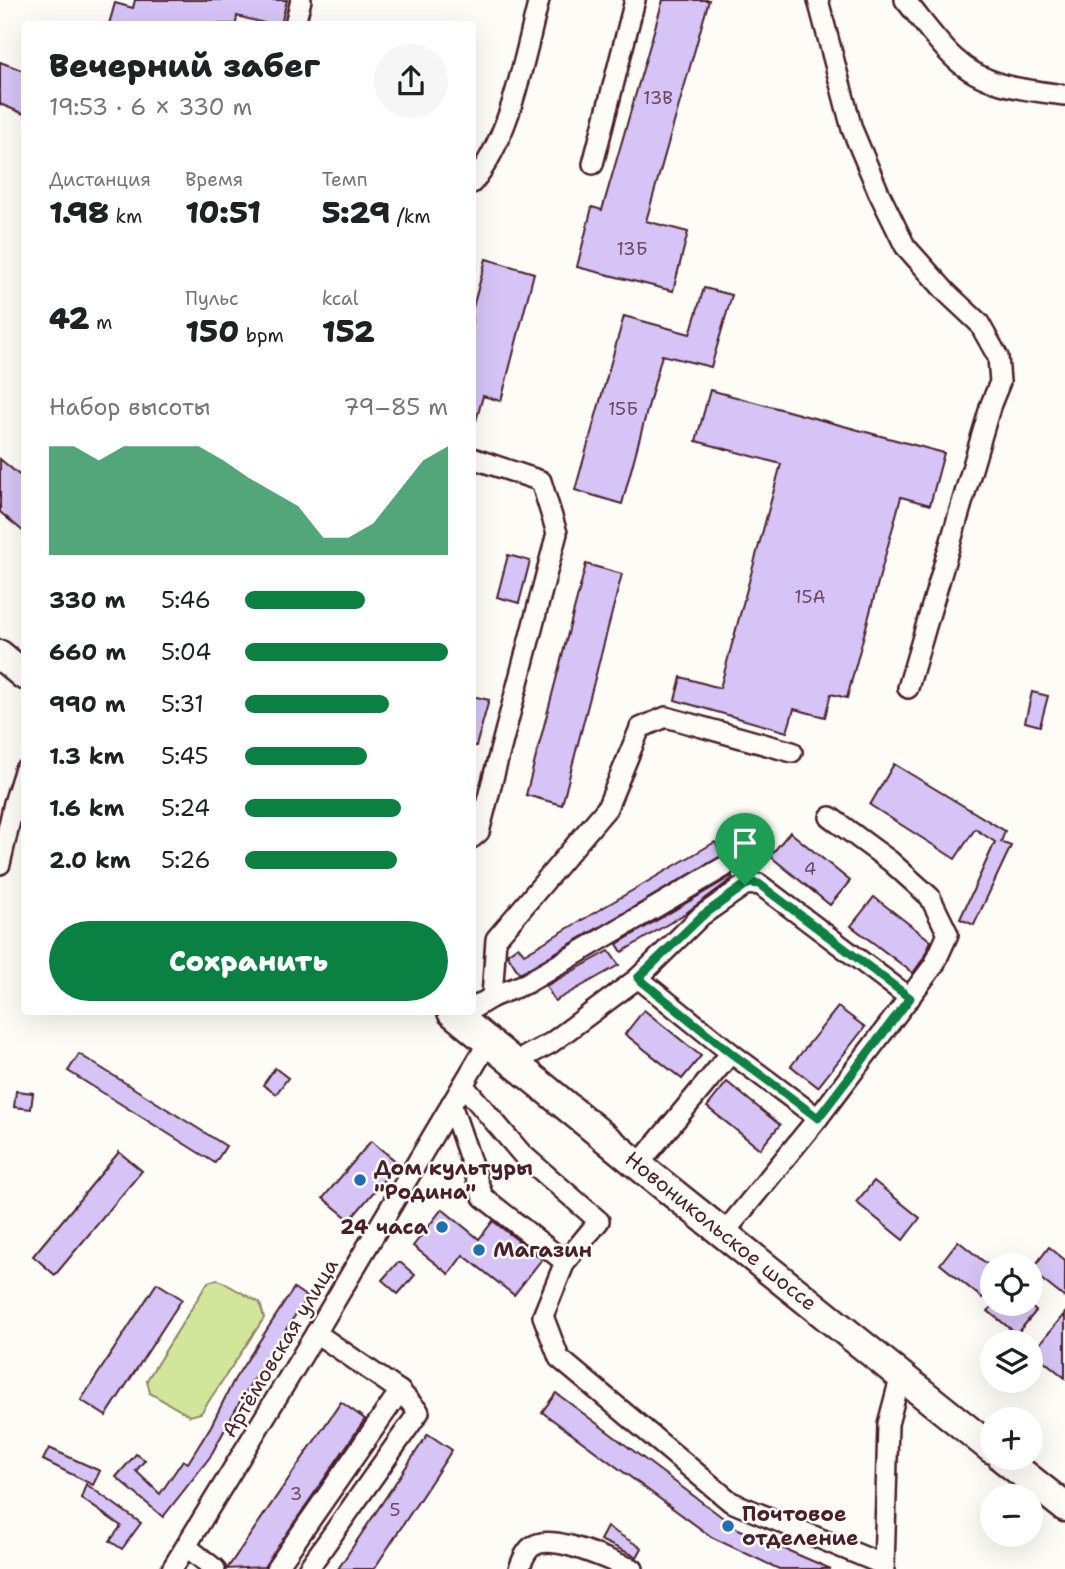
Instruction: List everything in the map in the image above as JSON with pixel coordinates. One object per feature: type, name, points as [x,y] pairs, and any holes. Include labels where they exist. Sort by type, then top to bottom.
[{"type":"highway","points":[[0,655],[21,672]]},
{"type":"highway","name":"Новоникольское шоссе","points":[[466,1015],[489,1041],[638,1165],[980,1439]]},
{"type":"highway","points":[[1018,1470],[1065,1507]]},
{"type":"street","points":[[296,21],[301,0]]},
{"type":"street","points":[[476,178],[499,142],[538,0]]},
{"type":"street","points":[[593,164],[635,0]]},
{"type":"street","points":[[818,0],[852,129],[905,246],[947,293],[979,323],[998,357],[1000,382],[991,404],[908,688]]},
{"type":"street","points":[[905,0],[956,60],[992,82],[1065,95]]},
{"type":"street","points":[[476,459],[541,481],[557,533],[479,832],[476,835]]},
{"type":"street","points":[[492,996],[496,939],[607,808],[640,729],[666,716],[792,752]]},
{"type":"street","points":[[0,864],[21,781]]},
{"type":"street","points":[[724,1233],[818,1118],[910,998],[934,965],[948,934],[930,897],[890,861],[830,817]]},
{"type":"street","points":[[476,1005],[527,983],[724,867]]},
{"type":"street","points":[[515,1062],[551,1043],[638,978],[702,916],[745,885],[755,883],[910,998]]},
{"type":"street","points":[[638,978],[731,1053],[818,1118]]},
{"type":"street","name":"Артёмовская улица","points":[[172,1569],[489,1041]]},
{"type":"street","points":[[638,1165],[731,1053]]},
{"type":"street","points":[[463,1085],[522,1154],[599,1222],[565,1262],[542,1316],[559,1358],[731,1502],[884,1567],[888,1424],[901,1375]]},
{"type":"street","points":[[451,1104],[483,1197],[565,1262]]},
{"type":"street","points":[[308,1569],[419,1412],[400,1391],[316,1333]]},
{"type":"street","points":[[283,1566],[400,1391]]},
{"type":"street","points":[[519,1569],[533,1546],[551,1541],[633,1569]]},
{"type":"street","points":[[187,1547],[215,1569]]},
{"type":"green space","points":[[217,1279],[260,1303],[264,1318],[201,1413],[190,1416],[150,1393],[147,1380],[208,1282]]},
{"type":"building","points":[[135,0],[287,0],[282,21],[256,21],[237,16],[236,21],[110,21],[115,3],[133,8]]},
{"type":"building","points":[[663,0],[709,0],[646,221],[688,232],[673,291],[577,267],[592,207],[602,210]]},
{"type":"building","points":[[0,62],[21,70],[21,113],[0,104]]},
{"type":"building","points":[[486,259],[534,273],[501,401],[483,396],[476,421],[476,296]]},
{"type":"building","points":[[704,288],[732,295],[711,367],[662,355],[622,504],[575,490],[624,316],[690,334]]},
{"type":"building","points":[[710,390],[944,453],[930,505],[901,497],[847,698],[831,694],[825,717],[794,709],[787,732],[675,700],[681,677],[720,688],[781,464],[696,441]]},
{"type":"building","points":[[0,459],[21,476],[21,530],[0,512]]},
{"type":"building","points":[[508,555],[530,561],[519,603],[497,597]]},
{"type":"building","points":[[586,564],[622,574],[562,805],[526,795]]},
{"type":"building","points":[[1032,692],[1048,696],[1040,726],[1025,722]]},
{"type":"building","points":[[476,697],[489,700],[476,746]]},
{"type":"building","points":[[894,764],[1005,831],[1001,842],[1011,846],[974,925],[960,919],[995,842],[975,829],[955,859],[870,805]]},
{"type":"building","points":[[790,832],[850,881],[830,905],[770,856]]},
{"type":"building","points":[[715,842],[723,855],[522,972],[519,973],[507,954],[518,946],[524,954]]},
{"type":"building","points":[[732,876],[733,878],[686,913],[622,952],[617,944]]},
{"type":"building","points":[[874,897],[931,941],[913,973],[851,926]]},
{"type":"building","points":[[609,951],[619,965],[555,1001],[546,986]]},
{"type":"building","points":[[838,1007],[865,1027],[818,1087],[791,1066]]},
{"type":"building","points":[[644,1010],[701,1056],[682,1079],[625,1034]]},
{"type":"building","points":[[79,1054],[226,1146],[215,1163],[68,1071]]},
{"type":"building","points":[[275,1068],[288,1078],[276,1094],[263,1085]]},
{"type":"building","points":[[727,1082],[780,1125],[760,1149],[707,1107]]},
{"type":"building","points":[[16,1091],[33,1093],[31,1109],[14,1107]]},
{"type":"building","name":"Дом культуры \"Родина\"","points":[[371,1141],[398,1163],[350,1220],[323,1198]]},
{"type":"building","points":[[119,1152],[142,1171],[55,1275],[33,1256]]},
{"type":"building","points":[[874,1181],[920,1218],[903,1240],[856,1202]]},
{"type":"building","name":"Магазин","points":[[442,1209],[479,1239],[493,1221],[542,1259],[514,1295],[463,1255],[449,1274],[413,1246]]},
{"type":"building","points":[[958,1241],[980,1258],[980,1296],[940,1264]]},
{"type":"building","points":[[1049,1247],[1065,1260],[1065,1298],[1043,1281],[1043,1255]]},
{"type":"building","points":[[397,1263],[401,1263],[415,1275],[398,1294],[382,1280]]},
{"type":"building","points":[[157,1283],[182,1299],[106,1416],[81,1400]]},
{"type":"building","points":[[294,1288],[307,1297],[243,1396],[210,1457],[163,1517],[116,1477],[136,1454],[145,1460],[136,1471],[160,1494],[183,1460],[188,1463],[211,1426],[234,1380]]},
{"type":"building","points":[[1065,1313],[1065,1378],[1043,1360],[1043,1340]]},
{"type":"building","points":[[994,1316],[1032,1316],[1020,1330],[1012,1330]]},
{"type":"building","points":[[556,1393],[738,1529],[831,1569],[779,1569],[713,1538],[542,1412]]},
{"type":"building","points":[[341,1402],[365,1419],[264,1567],[227,1569]]},
{"type":"building","points":[[428,1434],[452,1450],[374,1569],[338,1569]]},
{"type":"building","points":[[49,1448],[100,1471],[93,1485],[43,1460]]},
{"type":"building","points":[[86,1484],[141,1523],[122,1549],[110,1541],[121,1526],[81,1498]]},
{"type":"building","points":[[607,1527],[642,1548],[637,1557],[600,1540]]},
{"type":"place","name":"Дом культуры \"Родина\"","points":[[360,1180]]},
{"type":"place","name":"24 часа","points":[[442,1227]]},
{"type":"place","name":"Магазин","points":[[479,1250]]},
{"type":"place","name":"Почтовое отделение","points":[[728,1526]]},
{"type":"route","points":[[759,884],[910,998],[818,1118],[731,1053],[638,978],[702,916],[745,885],[759,884]]}]
